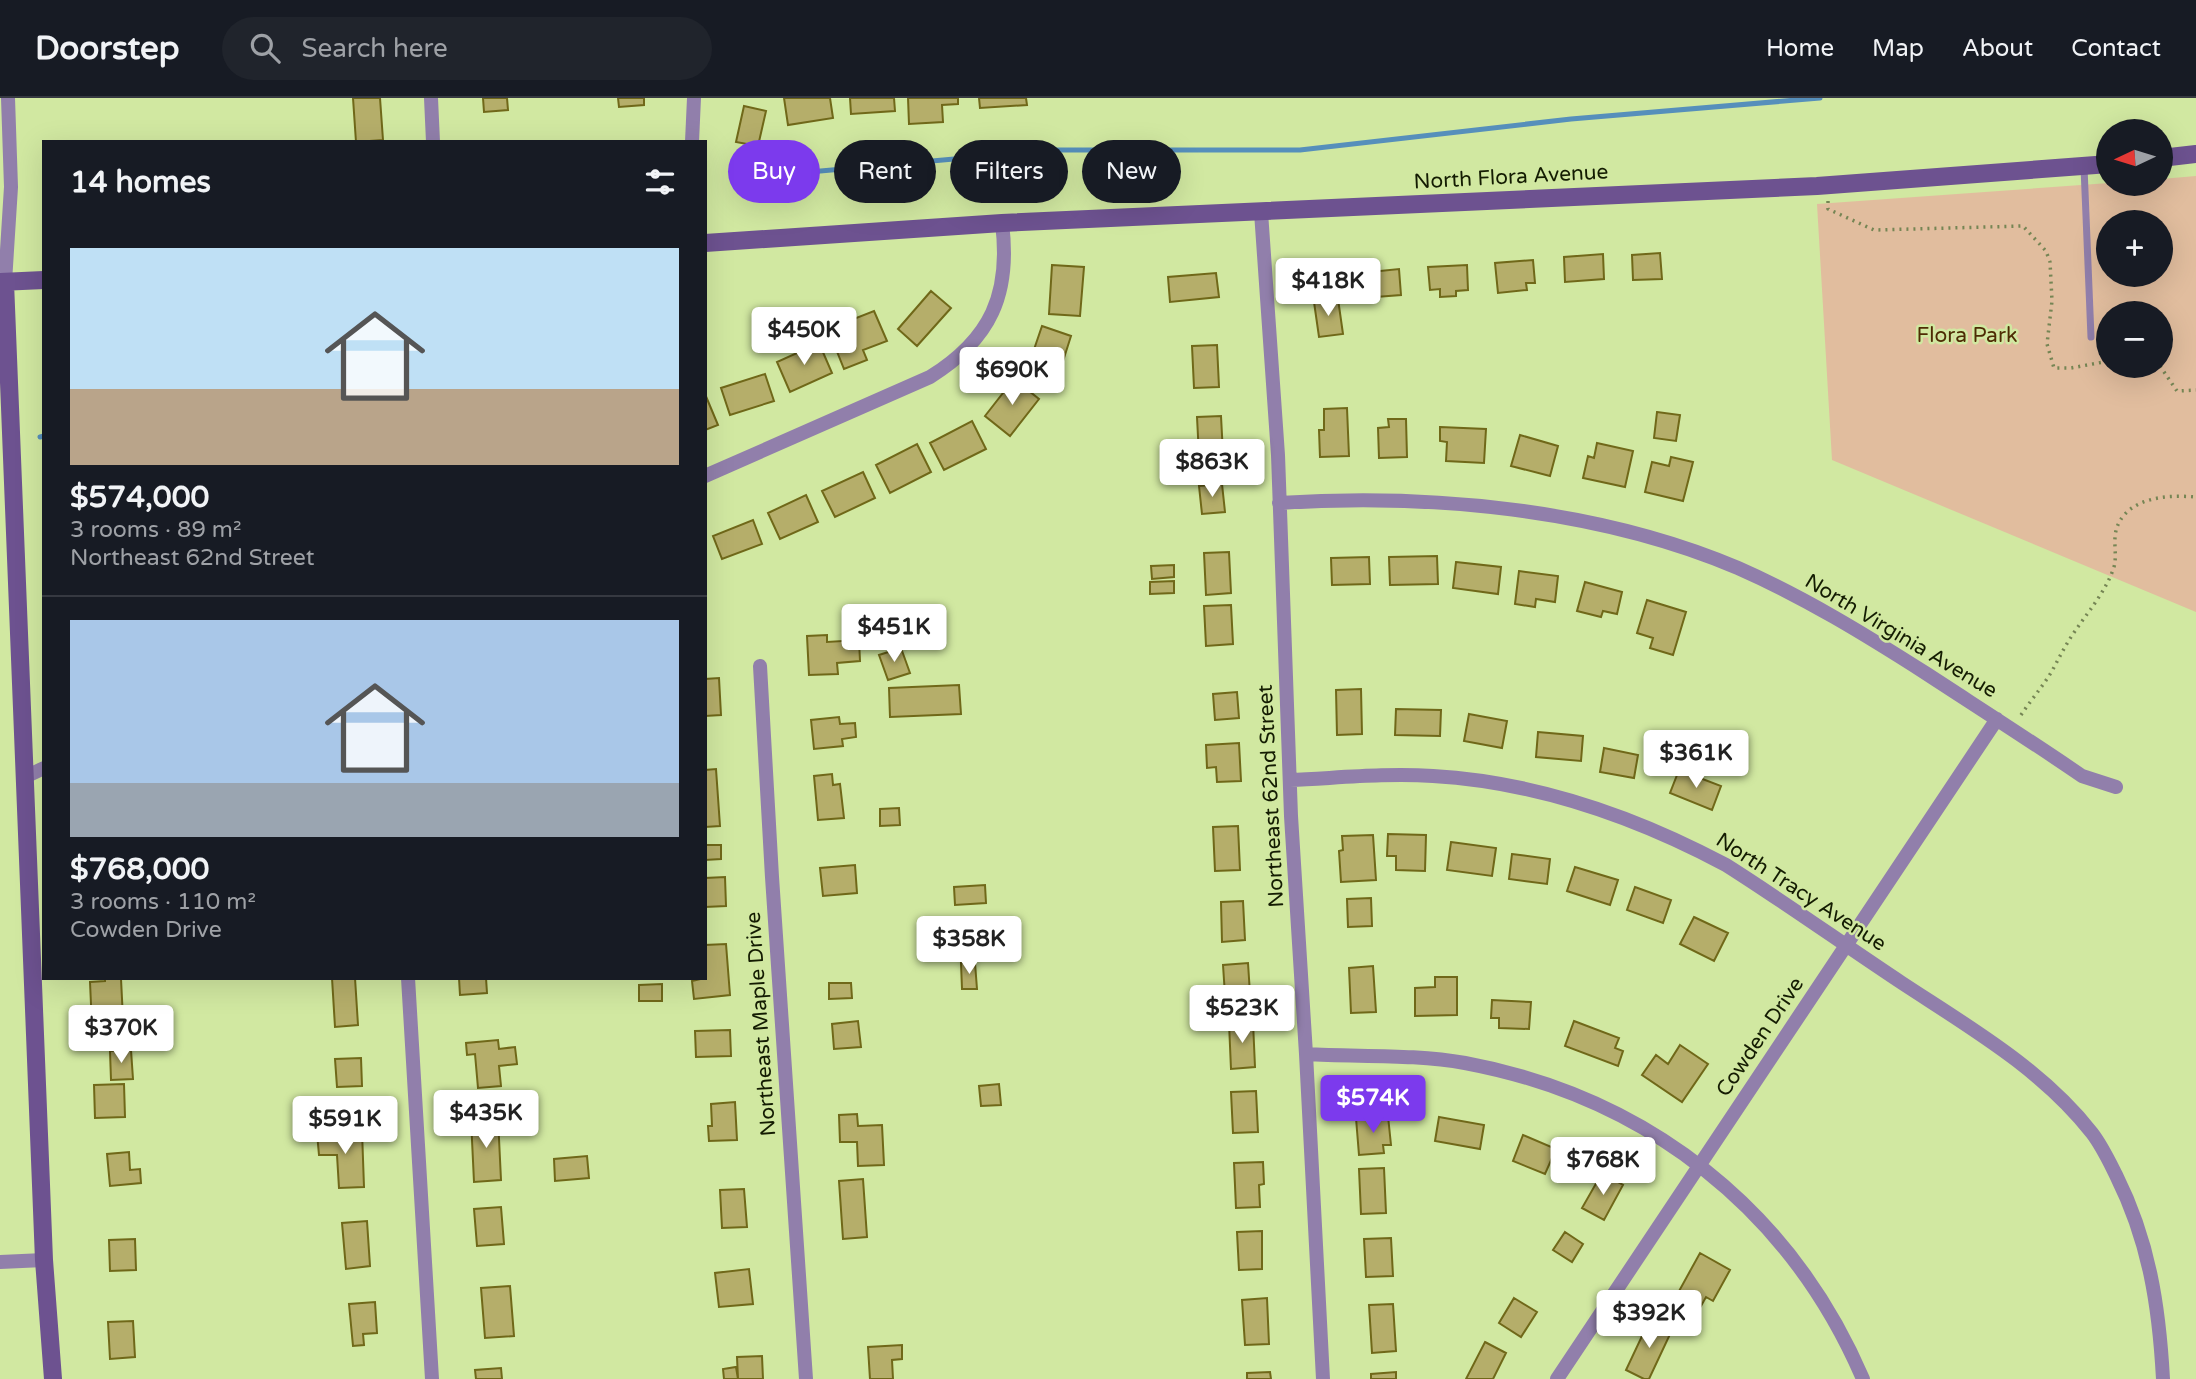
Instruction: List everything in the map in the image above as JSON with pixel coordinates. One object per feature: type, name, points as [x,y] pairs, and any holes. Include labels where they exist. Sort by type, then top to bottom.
[{"type":"street","points":[[8,98],[11,187],[3,282],[24,777],[38,968],[44,1260],[52,1379]]},
{"type":"street","points":[[431,98],[433,140]]},
{"type":"street","points":[[692,140],[694,98]]},
{"type":"street","points":[[2174,157],[2196,154]]},
{"type":"street","name":"North Flora Avenue","points":[[707,243],[1002,223],[1817,186],[2096,165]]},
{"type":"street","name":"Northeast 62nd Street","points":[[1261,212],[1279,503],[1290,780],[1323,1379]]},
{"type":"street","points":[[707,475],[930,377],[950,364],[983,330],[994,309],[1004,274],[1002,223]]},
{"type":"street","points":[[3,282],[42,280]]},
{"type":"street","name":"North Virginia Avenue","points":[[1279,503],[1368,500],[1478,506],[1533,513],[1610,528],[1693,551],[1738,568],[1858,630],[2082,776],[2116,787]]},
{"type":"street","name":"Northeast Maple Drive","points":[[760,666],[806,1379]]},
{"type":"street","name":"Cowden Drive","points":[[1558,1379],[1997,719]]},
{"type":"street","points":[[24,777],[42,769]]},
{"type":"street","name":"North Tracy Avenue","points":[[1290,780],[1436,776],[1494,783],[1605,811],[1677,840],[1726,865],[1985,1037],[2029,1070],[2069,1107],[2093,1135],[2125,1193],[2143,1238],[2154,1281],[2163,1379]]},
{"type":"street","points":[[408,980],[432,1379]]},
{"type":"street","points":[[1306,1054],[1411,1057],[1462,1062],[1514,1073],[1563,1089],[1605,1107],[1655,1135],[1731,1191],[1771,1231],[1805,1273],[1832,1314],[1863,1379]]},
{"type":"street","points":[[0,1262],[44,1260]]},
{"type":"lane","points":[[2084,166],[2091,337]]},
{"type":"path","points":[[1828,199],[1828,209],[1874,230],[2023,226],[2046,251],[2050,262],[2052,301],[2047,344],[2054,368],[2096,363]]},
{"type":"path","points":[[2168,378],[2177,391],[2196,390]]},
{"type":"path","points":[[2012,729],[2110,578],[2115,565],[2114,541],[2117,527],[2124,515],[2147,501],[2182,496],[2196,497]]},
{"type":"green space","name":"Flora Park","points":[[2196,176],[2196,612],[1832,460],[1817,204],[2096,184],[2096,196],[2174,196],[2174,178]]},
{"type":"building","points":[[353,98],[380,98],[383,140],[356,140]]},
{"type":"building","points":[[483,98],[507,98],[508,110],[484,112]]},
{"type":"building","points":[[618,98],[644,98],[644,105],[619,107]]},
{"type":"building","points":[[784,98],[830,98],[833,118],[788,125]]},
{"type":"building","points":[[850,98],[894,98],[895,111],[851,114]]},
{"type":"building","points":[[908,98],[958,98],[958,104],[942,105],[943,122],[909,124]]},
{"type":"building","points":[[979,98],[1026,98],[1027,105],[980,108]]},
{"type":"building","points":[[744,106],[766,111],[759,140],[736,140]]},
{"type":"building","points":[[1660,253],[1662,279],[1633,280],[1632,255]]},
{"type":"building","points":[[1603,254],[1604,279],[1565,282],[1564,257]]},
{"type":"building","points":[[1533,260],[1535,283],[1526,283],[1527,290],[1498,293],[1495,263]]},
{"type":"building","points":[[1052,265],[1084,267],[1080,316],[1049,314]]},
{"type":"building","points":[[1467,265],[1468,290],[1456,291],[1456,296],[1440,297],[1440,289],[1430,290],[1428,267]]},
{"type":"building","points":[[1399,269],[1401,295],[1363,298],[1361,273]]},
{"type":"building","points":[[1216,273],[1219,297],[1170,302],[1168,277]]},
{"type":"building","points":[[931,291],[951,308],[917,346],[898,329]]},
{"type":"building","points":[[1338,299],[1343,334],[1319,337],[1314,302]]},
{"type":"building","points":[[874,311],[887,341],[863,350],[867,360],[844,369],[828,329]]},
{"type":"building","points":[[1042,326],[1071,336],[1057,380],[1027,370]]},
{"type":"building","points":[[819,343],[832,373],[790,392],[777,362]]},
{"type":"building","points":[[1217,345],[1219,387],[1194,388],[1192,346]]},
{"type":"building","points":[[765,374],[774,401],[730,415],[721,388]]},
{"type":"building","points":[[1014,379],[1039,399],[1010,436],[985,416]]},
{"type":"building","points":[[707,399],[718,425],[707,429]]},
{"type":"building","points":[[1347,408],[1349,456],[1320,457],[1319,430],[1324,430],[1324,409]]},
{"type":"building","points":[[1657,412],[1680,415],[1676,441],[1654,438]]},
{"type":"building","points":[[1221,416],[1223,454],[1199,456],[1197,417]]},
{"type":"building","points":[[1388,419],[1406,419],[1407,457],[1379,458],[1378,428],[1389,427]]},
{"type":"building","points":[[972,421],[986,449],[944,470],[930,443]]},
{"type":"building","points":[[1440,427],[1486,429],[1484,463],[1446,461],[1447,442],[1440,441]]},
{"type":"building","points":[[1520,435],[1558,446],[1550,476],[1511,466]]},
{"type":"building","points":[[1597,443],[1633,451],[1625,487],[1583,478],[1588,456],[1594,458]]},
{"type":"building","points":[[917,444],[931,472],[890,493],[876,465]]},
{"type":"building","points":[[1671,457],[1693,462],[1683,501],[1645,492],[1652,462],[1669,466]]},
{"type":"building","points":[[863,472],[875,498],[835,517],[822,491]]},
{"type":"building","points":[[1222,484],[1225,512],[1202,514],[1199,486]]},
{"type":"building","points":[[806,495],[818,522],[780,539],[768,513]]},
{"type":"building","points":[[753,520],[762,544],[722,559],[713,536]]},
{"type":"building","points":[[1229,552],[1231,593],[1206,595],[1204,553]]},
{"type":"building","points":[[1437,556],[1438,584],[1390,585],[1389,557]]},
{"type":"building","points":[[1369,557],[1370,584],[1332,585],[1331,558]]},
{"type":"building","points":[[1456,562],[1501,567],[1498,594],[1453,588]]},
{"type":"building","points":[[1174,565],[1174,577],[1152,579],[1151,566]]},
{"type":"building","points":[[1519,571],[1558,576],[1555,602],[1536,599],[1535,607],[1515,604]]},
{"type":"building","points":[[1174,581],[1174,593],[1150,594],[1150,582]]},
{"type":"building","points":[[1585,582],[1622,592],[1617,614],[1603,611],[1601,617],[1577,611]]},
{"type":"building","points":[[1647,600],[1686,612],[1673,655],[1650,648],[1653,638],[1637,633]]},
{"type":"building","points":[[1231,605],[1233,644],[1206,646],[1204,606]]},
{"type":"building","points":[[827,635],[827,642],[859,640],[860,661],[837,663],[838,674],[809,675],[807,636]]},
{"type":"building","points":[[901,648],[910,673],[888,680],[879,655]]},
{"type":"building","points":[[719,678],[721,715],[707,716],[707,679]]},
{"type":"building","points":[[959,685],[961,714],[890,717],[889,688]]},
{"type":"building","points":[[1361,689],[1362,734],[1337,735],[1336,690]]},
{"type":"building","points":[[1237,692],[1239,718],[1215,720],[1213,694]]},
{"type":"building","points":[[1396,709],[1441,710],[1440,736],[1395,735]]},
{"type":"building","points":[[1469,714],[1507,721],[1502,748],[1464,741]]},
{"type":"building","points":[[839,717],[840,724],[855,723],[856,737],[842,739],[843,746],[814,749],[811,720]]},
{"type":"building","points":[[1538,732],[1583,736],[1581,761],[1536,757]]},
{"type":"building","points":[[1239,743],[1241,781],[1217,782],[1216,767],[1207,768],[1206,745]]},
{"type":"building","points":[[1604,748],[1638,755],[1634,778],[1600,772]]},
{"type":"building","points":[[716,769],[720,826],[707,827],[707,770]]},
{"type":"building","points":[[1679,770],[1721,786],[1712,810],[1670,793]]},
{"type":"building","points":[[832,774],[833,785],[840,784],[844,818],[818,820],[814,776]]},
{"type":"building","points":[[899,808],[900,825],[880,826],[880,809]]},
{"type":"building","points":[[1238,826],[1240,870],[1215,871],[1213,827]]},
{"type":"building","points":[[1388,834],[1426,835],[1425,871],[1396,870],[1396,856],[1387,856]]},
{"type":"building","points":[[1373,835],[1376,880],[1341,882],[1339,851],[1343,850],[1342,836]]},
{"type":"building","points":[[1451,842],[1496,848],[1492,876],[1447,870]]},
{"type":"building","points":[[707,845],[721,845],[721,859],[707,860]]},
{"type":"building","points":[[1512,854],[1550,859],[1547,884],[1509,879]]},
{"type":"building","points":[[855,865],[857,893],[823,896],[820,868]]},
{"type":"building","points":[[1575,867],[1618,880],[1610,905],[1567,891]]},
{"type":"building","points":[[725,877],[726,906],[707,907],[707,878]]},
{"type":"building","points":[[985,885],[986,903],[955,905],[954,887]]},
{"type":"building","points":[[1635,887],[1671,900],[1663,923],[1627,910]]},
{"type":"building","points":[[1371,898],[1372,926],[1348,927],[1347,899]]},
{"type":"building","points":[[1243,901],[1245,940],[1222,942],[1221,902]]},
{"type":"building","points":[[1694,917],[1728,933],[1714,961],[1680,944]]},
{"type":"building","points":[[726,944],[730,995],[694,999],[692,981],[707,980],[707,945]]},
{"type":"building","points":[[961,963],[975,963],[977,989],[962,989]]},
{"type":"building","points":[[1248,963],[1251,1009],[1226,1010],[1223,965]]},
{"type":"building","points":[[1373,966],[1376,1012],[1351,1013],[1349,968]]},
{"type":"building","points":[[1435,977],[1457,977],[1457,1015],[1415,1016],[1415,988],[1435,987]]},
{"type":"building","points":[[121,980],[124,1038],[99,1039],[98,1027],[92,1027],[90,982]]},
{"type":"building","points":[[332,980],[355,980],[358,1025],[335,1027]]},
{"type":"building","points":[[459,980],[486,980],[487,993],[460,995]]},
{"type":"building","points":[[829,983],[851,983],[852,998],[829,999]]},
{"type":"building","points":[[662,984],[662,1001],[639,1001],[639,985]]},
{"type":"building","points":[[1492,1000],[1531,1002],[1529,1029],[1499,1028],[1499,1018],[1491,1018]]},
{"type":"building","points":[[858,1021],[861,1047],[834,1049],[832,1024]]},
{"type":"building","points":[[1574,1021],[1619,1038],[1615,1048],[1623,1051],[1618,1066],[1565,1046]]},
{"type":"building","points":[[1253,1022],[1255,1067],[1231,1069],[1229,1023]]},
{"type":"building","points":[[730,1030],[731,1056],[696,1057],[695,1031]]},
{"type":"building","points":[[498,1040],[499,1049],[515,1047],[517,1064],[499,1066],[501,1086],[478,1088],[475,1054],[467,1055],[466,1043]]},
{"type":"building","points":[[1680,1045],[1708,1064],[1682,1102],[1642,1075],[1656,1055],[1668,1064]]},
{"type":"building","points":[[131,1050],[133,1079],[111,1080],[110,1051]]},
{"type":"building","points":[[361,1058],[362,1086],[337,1087],[335,1059]]},
{"type":"building","points":[[124,1084],[125,1117],[95,1118],[94,1085]]},
{"type":"building","points":[[999,1084],[1001,1105],[981,1106],[979,1086]]},
{"type":"building","points":[[1256,1091],[1258,1132],[1233,1133],[1231,1092]]},
{"type":"building","points":[[735,1102],[737,1140],[709,1141],[708,1126],[712,1126],[711,1104]]},
{"type":"building","points":[[857,1114],[858,1126],[882,1125],[884,1165],[858,1166],[857,1142],[840,1142],[839,1115]]},
{"type":"building","points":[[1388,1116],[1391,1145],[1383,1145],[1384,1153],[1359,1155],[1356,1118]]},
{"type":"building","points":[[1439,1117],[1484,1125],[1480,1149],[1435,1141]]},
{"type":"building","points":[[498,1118],[501,1180],[474,1182],[471,1119]]},
{"type":"building","points":[[362,1131],[364,1187],[339,1188],[337,1155],[319,1155],[317,1133]]},
{"type":"building","points":[[1523,1135],[1556,1149],[1545,1174],[1513,1161]]},
{"type":"building","points":[[129,1152],[130,1170],[140,1169],[141,1183],[110,1186],[107,1154]]},
{"type":"building","points":[[587,1156],[589,1178],[555,1181],[554,1159]]},
{"type":"building","points":[[1263,1162],[1264,1184],[1259,1185],[1260,1207],[1236,1208],[1234,1163]]},
{"type":"building","points":[[1384,1168],[1386,1213],[1361,1214],[1359,1169]]},
{"type":"building","points":[[1602,1173],[1623,1185],[1604,1220],[1582,1208]]},
{"type":"building","points":[[863,1179],[867,1237],[843,1239],[839,1181]]},
{"type":"building","points":[[744,1189],[747,1227],[722,1228],[720,1190]]},
{"type":"building","points":[[501,1207],[504,1244],[477,1246],[474,1209]]},
{"type":"building","points":[[367,1221],[370,1266],[346,1269],[342,1223]]},
{"type":"building","points":[[1262,1231],[1262,1269],[1239,1270],[1237,1232]]},
{"type":"building","points":[[1565,1232],[1583,1244],[1572,1262],[1553,1250]]},
{"type":"building","points":[[1391,1238],[1393,1276],[1366,1277],[1364,1239]]},
{"type":"building","points":[[135,1239],[136,1270],[110,1271],[109,1240]]},
{"type":"building","points":[[1700,1253],[1730,1270],[1713,1301],[1706,1297],[1696,1315],[1673,1302]]},
{"type":"building","points":[[749,1269],[753,1304],[719,1307],[715,1273]]},
{"type":"building","points":[[510,1286],[514,1336],[485,1338],[481,1288]]},
{"type":"building","points":[[1267,1298],[1269,1344],[1245,1345],[1242,1300]]},
{"type":"building","points":[[1514,1298],[1537,1312],[1521,1337],[1499,1323]]},
{"type":"building","points":[[375,1302],[377,1333],[363,1334],[364,1345],[353,1346],[349,1304]]},
{"type":"building","points":[[1393,1304],[1396,1351],[1372,1353],[1369,1305]]},
{"type":"building","points":[[1650,1319],[1672,1330],[1649,1379],[1644,1379],[1626,1370]]},
{"type":"building","points":[[133,1321],[135,1357],[110,1359],[108,1322]]},
{"type":"building","points":[[1485,1342],[1506,1353],[1493,1379],[1466,1379]]},
{"type":"building","points":[[902,1345],[902,1359],[892,1360],[893,1379],[870,1379],[868,1347]]},
{"type":"building","points":[[762,1356],[763,1379],[738,1379],[737,1357]]},
{"type":"building","points":[[736,1367],[738,1379],[724,1379],[723,1369]]},
{"type":"building","points":[[501,1368],[502,1379],[476,1379],[475,1370]]},
{"type":"building","points":[[1270,1372],[1271,1379],[1247,1379],[1247,1373]]},
{"type":"building","points":[[1396,1372],[1396,1379],[1371,1379],[1371,1374]]},
{"type":"waterway","points":[[820,171],[1055,150],[1300,150],[1571,119],[1820,98]]}]
